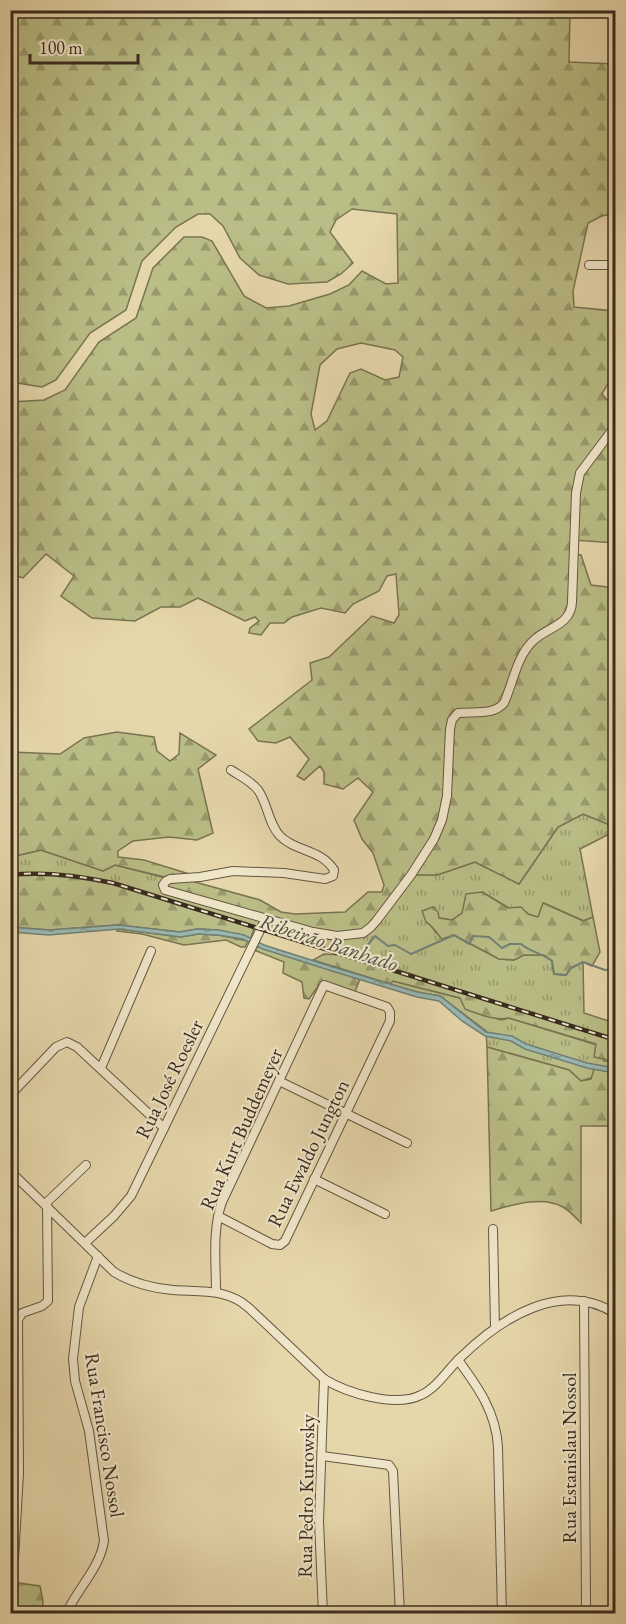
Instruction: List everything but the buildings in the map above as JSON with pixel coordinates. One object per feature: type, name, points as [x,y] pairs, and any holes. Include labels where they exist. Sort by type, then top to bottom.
[{"type":"street","points":[[614,10],[614,58]]},
{"type":"street","points":[[588,265],[615,265]]},
{"type":"street","points":[[231,770],[257,789],[266,806],[273,828],[281,838],[299,848],[320,854],[330,863],[334,870],[333,876],[325,879],[285,873],[233,871],[170,879],[163,885],[165,890],[327,934],[357,935],[371,927],[411,875],[434,839],[445,810],[448,744],[452,720],[458,713],[499,709],[504,704],[528,645],[544,632],[567,619],[570,614],[579,473],[615,425]]},
{"type":"street","name":"Rua José Roesler","points":[[85,1243],[126,1203],[266,918]]},
{"type":"street","points":[[101,1068],[150,951]]},
{"type":"street","name":"Rua Kurt Buddemeyer","points":[[216,1292],[215,1242],[222,1202],[324,985],[387,1007],[390,1012]]},
{"type":"street","name":"Rua Ewaldo Jungton","points":[[218,1216],[272,1244],[280,1245],[285,1241],[390,1022],[390,1012]]},
{"type":"street","points":[[16,1089],[56,1047],[66,1042],[77,1047],[101,1068],[164,1128]]},
{"type":"street","points":[[279,1081],[407,1143]]},
{"type":"street","points":[[10,1568],[14,1559],[19,1473],[14,1369],[19,1316],[48,1301],[46,1205],[86,1165]]},
{"type":"street","points":[[10,1171],[114,1272],[139,1283],[176,1290],[216,1292],[243,1302],[324,1379],[362,1395],[404,1400],[426,1392],[495,1328],[530,1308],[557,1301],[584,1301],[615,1314]]},
{"type":"street","points":[[314,1179],[385,1214]]},
{"type":"street","points":[[493,1229],[495,1328]]},
{"type":"street","name":"Rua Francisco Nossol","points":[[66,1614],[100,1556],[104,1541],[89,1431],[75,1381],[73,1359],[79,1307],[98,1256]]},
{"type":"street","name":"Rua Estanislau Nossol","points":[[583,1614],[586,1605],[584,1301]]},
{"type":"street","points":[[458,1360],[484,1397],[493,1416],[497,1434],[502,1614]]},
{"type":"street","name":"Rua Pedro Kurowsky","points":[[323,1614],[319,1537],[324,1379]]},
{"type":"street","points":[[322,1456],[382,1464],[393,1471],[400,1614]]},
{"type":"green space","points":[[10,11],[570,11],[569,62],[615,64],[615,213],[588,223],[573,291],[574,307],[615,311],[615,371],[602,394],[615,409],[615,543],[574,540],[573,554],[581,555],[591,585],[615,588],[615,827],[583,814],[558,827],[519,884],[475,862],[437,875],[411,875],[371,927],[337,936],[165,890],[169,878],[115,865],[103,871],[41,850],[11,857],[11,752],[60,754],[84,738],[117,732],[154,737],[157,751],[170,761],[179,754],[180,733],[216,755],[198,769],[213,833],[197,840],[169,837],[133,841],[118,851],[118,857],[144,860],[199,877],[184,879],[260,900],[281,912],[295,914],[345,912],[368,892],[382,892],[384,885],[373,853],[362,839],[354,820],[373,792],[358,778],[343,789],[324,784],[324,772],[320,766],[304,780],[297,776],[309,759],[290,737],[276,743],[258,741],[249,729],[312,680],[310,663],[329,657],[372,616],[394,623],[399,615],[396,574],[387,576],[379,591],[353,604],[345,613],[321,608],[292,617],[284,623],[270,623],[261,635],[249,633],[250,628],[259,621],[255,617],[245,621],[198,598],[180,607],[161,607],[135,621],[92,618],[61,596],[74,576],[46,554],[23,578],[11,574],[11,402],[44,400],[65,390],[99,342],[136,318],[153,268],[184,237],[202,237],[212,241],[244,296],[266,308],[289,306],[330,294],[349,285],[362,271],[386,284],[398,283],[397,214],[352,209],[336,220],[330,232],[353,263],[341,274],[327,282],[288,284],[259,275],[240,258],[223,226],[210,214],[198,214],[176,227],[142,261],[126,310],[90,333],[56,380],[42,387],[11,382]],"holes":[[[361,343],[395,350],[403,357],[399,377],[385,380],[361,369],[350,373],[327,421],[315,430],[311,414],[320,365],[337,349]]]},
{"type":"green space","points":[[583,814],[615,827],[615,831],[580,849],[593,917],[584,921],[544,903],[539,918],[528,914],[521,908],[509,908],[482,892],[452,920],[439,918],[433,907],[423,911],[436,933],[454,935],[499,959],[514,960],[524,955],[544,955],[552,961],[554,974],[566,975],[571,968],[583,962],[584,1013],[615,1023],[615,1040],[355,956],[113,883],[62,875],[11,875],[10,857],[41,850],[103,871],[115,865],[170,879],[313,932],[411,875],[437,875],[475,862],[519,884],[558,827]]},
{"type":"green space","points":[[52,874],[129,888],[254,928],[251,938],[218,930],[197,929],[180,932],[118,925],[49,930],[11,927],[10,875]]},
{"type":"green space","points":[[482,892],[508,908],[521,907],[528,914],[538,917],[543,903],[583,921],[593,917],[600,952],[592,966],[583,962],[571,968],[566,975],[554,974],[552,961],[544,955],[524,955],[514,960],[499,959],[454,935],[442,939],[426,922],[422,911],[433,907],[438,912],[439,918],[452,920],[462,913],[466,894]]},
{"type":"green space","points":[[119,929],[181,937],[198,934],[218,935],[248,941],[245,947],[226,940],[184,945],[142,934],[117,931]]},
{"type":"green space","points":[[255,946],[360,979],[354,994],[325,983],[319,985],[309,999],[304,998],[302,982],[283,973],[284,962],[254,950]]},
{"type":"green space","points":[[324,954],[355,956],[615,1040],[615,1062],[594,1057],[596,1044],[509,1018],[498,1019],[481,1015],[465,1009],[460,998],[393,981],[390,984],[313,960]]},
{"type":"green space","points":[[393,981],[460,998],[466,1009],[501,1020],[509,1018],[597,1045],[604,1061],[615,1062],[615,1070],[581,1081],[569,1070],[487,1047],[486,1031],[440,996],[390,984]]},
{"type":"green space","points":[[487,1047],[569,1070],[581,1081],[591,1079],[595,1066],[615,1070],[615,1126],[581,1126],[581,1223],[555,1203],[527,1202],[491,1211]]},
{"type":"green space","points":[[19,1583],[40,1586],[43,1601],[42,1613],[13,1613]]},
{"type":"water","points":[[118,925],[180,932],[197,929],[218,930],[244,935],[264,945],[333,967],[417,992],[440,996],[486,1032],[512,1036],[526,1044],[587,1063],[615,1068],[615,1073],[587,1068],[525,1049],[511,1041],[485,1036],[462,1021],[439,1001],[417,997],[332,971],[263,949],[243,939],[198,934],[181,937],[119,929],[49,935],[11,932],[10,927],[49,930]]},
{"type":"waterway","name":"Ribeirão Banhado","points":[[362,952],[375,936],[388,946],[395,945],[411,954],[454,935],[469,944],[473,936],[489,937],[502,948],[510,944],[521,944],[548,958],[552,961],[554,974],[566,975],[571,968],[583,962],[605,970],[616,969]]},
{"type":"railway","points":[[10,875],[62,875],[113,883],[616,1040]]}]
